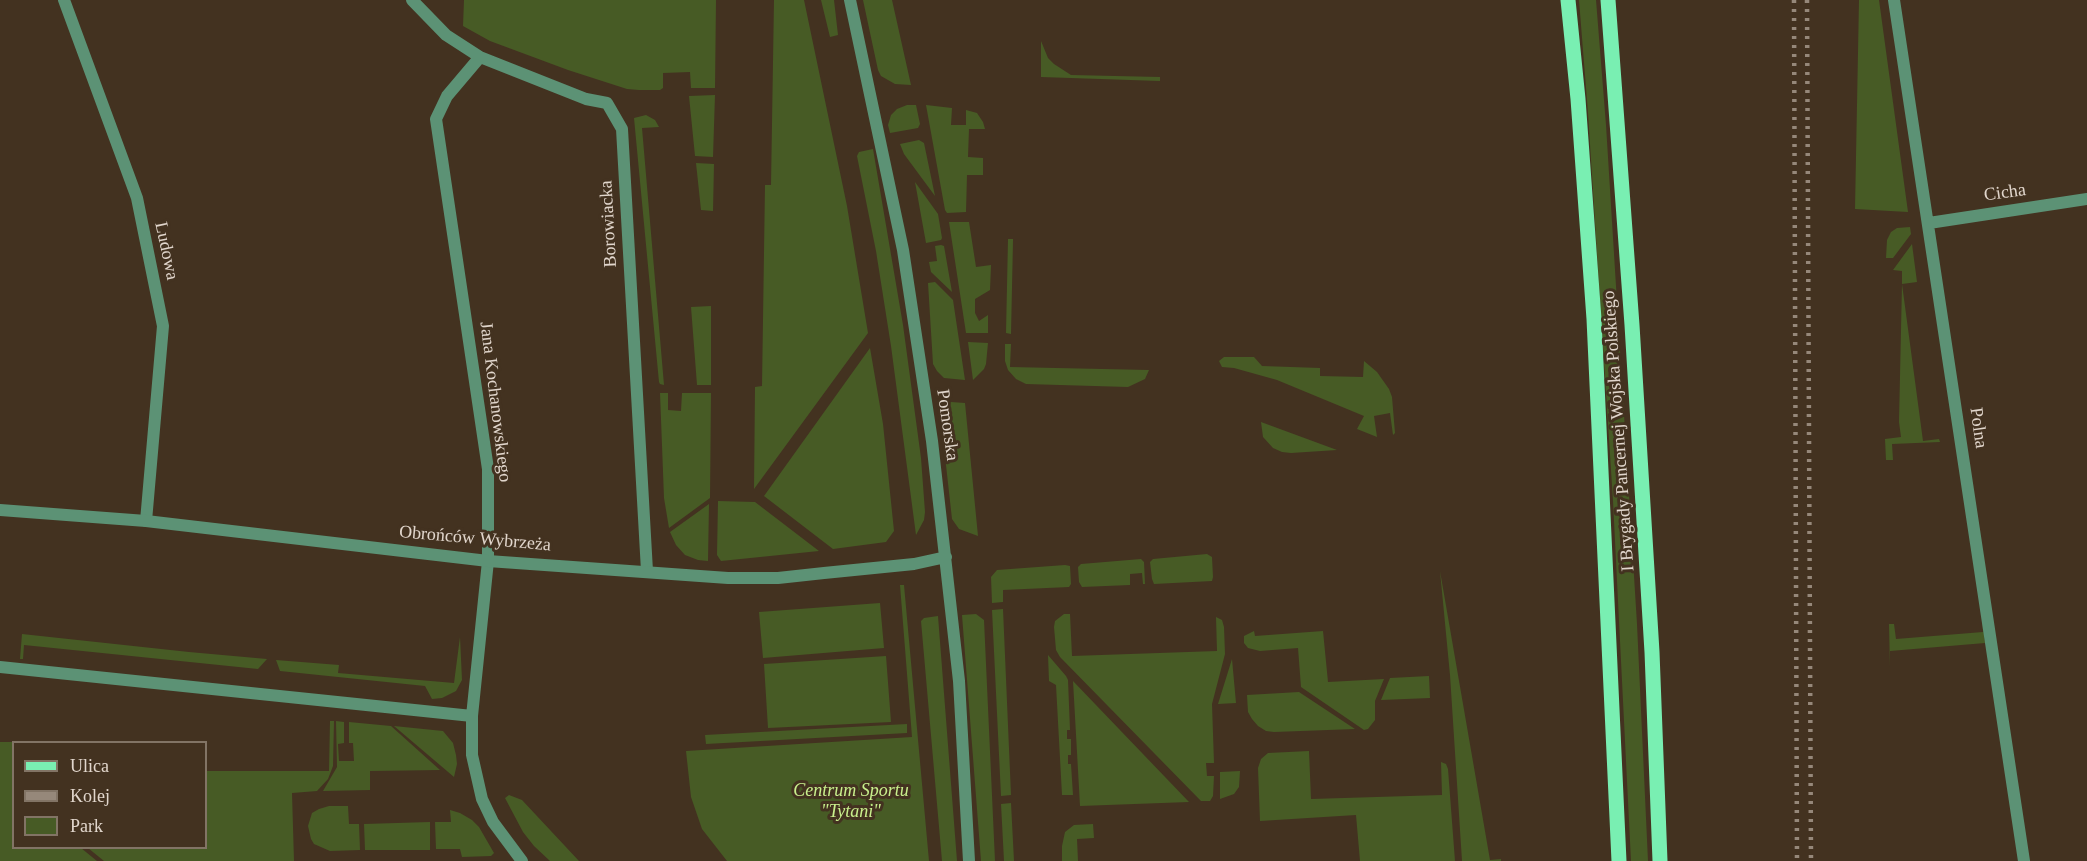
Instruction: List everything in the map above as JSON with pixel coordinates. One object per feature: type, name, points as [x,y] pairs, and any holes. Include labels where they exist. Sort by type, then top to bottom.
[{"type":"main road","name":"I Brygady Pancernej Wojska Polskiego","points":[[1568,0],[1578,99],[1594,319],[1619,861]]},
{"type":"main road","name":"I Brygady Pancernej Wojska Polskiego","points":[[1608,0],[1650,617],[1660,861]]},
{"type":"street","name":"Ludowa","points":[[64,0],[136,198],[163,326],[146,521]]},
{"type":"street","name":"Borowiacka","points":[[412,0],[446,35],[480,57],[586,99],[607,103],[622,129],[647,571]]},
{"type":"street","name":"Pomorska","points":[[850,0],[903,250],[932,441],[959,681],[969,861]]},
{"type":"street","name":"Polna","points":[[1894,0],[2024,861]]},
{"type":"street","name":"Jana Kochanowskiego","points":[[480,57],[447,96],[436,118],[489,469],[488,561],[472,716],[472,755],[482,799],[493,822],[522,861]]},
{"type":"street","name":"Cicha","points":[[1929,223],[2087,199]]},
{"type":"street","name":"Obrońców Wybrzeża","points":[[0,510],[146,521],[488,561],[728,578],[778,578],[914,564],[946,557]]},
{"type":"street","points":[[0,667],[472,716]]},
{"type":"green space","points":[[464,0],[716,0],[715,88],[691,88],[690,72],[663,73],[663,88],[639,90],[627,89],[568,70],[490,41],[463,26]]},
{"type":"green space","points":[[774,0],[804,0],[847,206],[868,333],[754,489],[755,387],[762,386],[765,185],[771,185]]},
{"type":"green space","points":[[821,0],[834,0],[838,35],[830,37]]},
{"type":"green space","points":[[863,0],[892,0],[911,85],[895,84],[881,76]]},
{"type":"green space","points":[[1579,0],[1596,0],[1637,624],[1648,861],[1631,861],[1613,501]]},
{"type":"green space","points":[[1859,0],[1879,0],[1908,212],[1855,209]]},
{"type":"green space","points":[[1041,41],[1048,58],[1071,75],[1160,77],[1160,81],[1041,77]]},
{"type":"green space","points":[[715,95],[713,157],[695,156],[689,96]]},
{"type":"green space","points":[[907,105],[916,105],[920,124],[918,128],[890,133],[888,125],[891,115],[897,109]]},
{"type":"green space","points":[[926,105],[952,108],[951,125],[966,125],[966,110],[977,113],[983,122],[985,129],[969,129],[968,157],[983,158],[983,175],[967,175],[966,212],[947,213],[945,210]]},
{"type":"green space","points":[[646,115],[655,120],[659,127],[642,128],[664,385],[659,382],[634,118]]},
{"type":"green space","points":[[919,140],[924,143],[935,196],[904,154],[900,144]]},
{"type":"green space","points":[[873,149],[903,325],[921,458],[925,512],[924,520],[916,535],[891,346],[876,251],[857,156],[859,152]]},
{"type":"green space","points":[[696,163],[714,164],[713,211],[701,210]]},
{"type":"green space","points":[[915,182],[938,214],[941,240],[926,243]]},
{"type":"green space","points":[[949,222],[969,222],[976,267],[991,265],[990,290],[975,299],[975,313],[979,321],[988,315],[988,333],[966,333]]},
{"type":"green space","points":[[1910,227],[1911,234],[1893,258],[1886,258],[1887,240],[1891,232],[1897,228]]},
{"type":"green space","points":[[1008,239],[1013,239],[1011,334],[1006,333]]},
{"type":"green space","points":[[1912,244],[1917,282],[1902,284],[1902,271],[1893,270]]},
{"type":"green space","points":[[935,246],[944,246],[952,292],[931,272],[929,262],[937,261]]},
{"type":"green space","points":[[935,282],[953,300],[965,380],[944,378],[933,364],[928,283]]},
{"type":"green space","points":[[1902,284],[1923,441],[1939,439],[1940,442],[1892,444],[1893,460],[1886,460],[1885,439],[1901,437],[1899,422]]},
{"type":"green space","points":[[711,306],[711,385],[697,385],[691,307]]},
{"type":"green space","points":[[968,342],[988,343],[984,369],[973,380]]},
{"type":"green space","points":[[1005,344],[1011,344],[1010,367],[1149,370],[1145,379],[1128,387],[1026,384],[1016,379],[1008,370],[1005,361]]},
{"type":"green space","points":[[870,348],[883,424],[894,531],[886,542],[833,549],[764,496]]},
{"type":"green space","points":[[1224,357],[1254,357],[1262,366],[1320,368],[1320,376],[1363,377],[1364,361],[1377,372],[1389,389],[1392,397],[1395,433],[1393,435],[1390,413],[1374,416],[1377,437],[1357,429],[1364,416],[1277,380],[1222,367],[1219,361]]},
{"type":"green space","points":[[660,393],[668,393],[668,410],[681,411],[682,393],[711,393],[710,498],[669,528],[664,498]]},
{"type":"green space","points":[[951,402],[965,403],[978,536],[959,529],[952,519],[941,420],[946,406]]},
{"type":"green space","points":[[1261,422],[1337,450],[1282,452],[1273,448],[1263,437]]},
{"type":"green space","points":[[718,501],[755,502],[819,551],[721,561],[717,555]]},
{"type":"green space","points":[[709,504],[708,561],[698,560],[685,555],[676,545],[670,532]]},
{"type":"green space","points":[[1207,554],[1212,557],[1212,581],[1154,584],[1150,562],[1153,559]]},
{"type":"green space","points":[[1141,559],[1144,562],[1145,584],[1143,584],[1142,573],[1130,574],[1130,585],[1082,587],[1079,582],[1078,567],[1081,564]]},
{"type":"green space","points":[[1070,566],[1071,584],[1069,587],[1003,590],[1003,602],[992,603],[991,577],[997,570]]},
{"type":"green space","points":[[1440,571],[1490,860],[1501,859],[1501,861],[1462,861],[1450,675]]},
{"type":"green space","name":"Centrum Sportu \"Tytani\"","points":[[900,585],[904,585],[929,861],[727,861],[702,829],[691,797],[686,751],[912,737]]},
{"type":"green space","points":[[880,603],[884,648],[763,658],[759,612]]},
{"type":"green space","points":[[1003,609],[1011,795],[1001,796],[992,610]]},
{"type":"green space","points":[[976,614],[984,620],[995,861],[981,861],[962,615]]},
{"type":"green space","points":[[1064,614],[1070,614],[1072,656],[1217,651],[1216,617],[1222,620],[1225,654],[1212,704],[1214,763],[1206,763],[1207,776],[1214,776],[1213,796],[1210,801],[1201,801],[1060,657],[1056,650],[1054,627],[1055,621]]},
{"type":"green space","points":[[938,616],[957,861],[942,861],[921,621],[924,618]]},
{"type":"green space","points":[[1982,616],[1985,643],[1890,651],[1890,667],[1889,624],[1894,624],[1896,639],[1983,632]]},
{"type":"green space","points":[[1254,631],[1255,636],[1323,631],[1328,682],[1384,679],[1375,701],[1375,720],[1368,729],[1364,730],[1301,687],[1298,648],[1260,651],[1248,648],[1244,643],[1244,636]]},
{"type":"green space","points":[[22,634],[267,659],[258,669],[24,645],[23,659],[20,659]]},
{"type":"green space","points":[[460,637],[462,680],[456,691],[442,698],[432,699],[425,686],[280,671],[276,660],[339,665],[338,673],[454,683]]},
{"type":"green space","points":[[1048,655],[1068,680],[1070,730],[1067,730],[1067,739],[1071,739],[1071,755],[1068,755],[1068,764],[1071,764],[1073,795],[1062,795],[1056,685],[1049,681]]},
{"type":"green space","points":[[886,656],[891,722],[768,728],[764,664]]},
{"type":"green space","points":[[1232,659],[1236,703],[1218,704]]},
{"type":"green space","points":[[1429,676],[1430,698],[1381,700],[1390,678]]},
{"type":"green space","points":[[1073,681],[1189,802],[1080,806]]},
{"type":"green space","points":[[1299,692],[1355,729],[1266,731],[1258,726],[1248,712],[1247,695]]},
{"type":"green space","points":[[330,721],[334,721],[333,766],[328,779],[317,791],[292,793],[294,861],[104,861],[89,849],[207,849],[207,771],[329,771]]},
{"type":"green space","points":[[336,721],[344,722],[344,743],[338,744],[339,761],[354,761],[353,743],[349,743],[349,722],[391,726],[440,770],[370,771],[370,790],[323,791],[337,767]]},
{"type":"green space","points":[[907,724],[907,733],[706,744],[705,735]]},
{"type":"green space","points":[[394,726],[443,731],[453,743],[456,755],[457,764],[454,777]]},
{"type":"green space","points":[[0,742],[12,742],[12,849],[82,849],[97,861],[0,861]]},
{"type":"green space","points":[[1309,751],[1311,799],[1442,795],[1441,762],[1446,764],[1455,861],[1360,861],[1356,815],[1260,821],[1258,768],[1261,759],[1268,753]]},
{"type":"green space","points":[[1240,771],[1239,787],[1234,794],[1220,799],[1220,772]]},
{"type":"green space","points":[[509,795],[522,800],[579,861],[550,861],[534,846],[523,832],[505,798]]},
{"type":"green space","points":[[1011,803],[1014,861],[1004,861],[1001,804]]},
{"type":"green space","points":[[329,806],[348,806],[349,824],[359,824],[360,850],[330,851],[314,844],[308,826],[312,813]]},
{"type":"green space","points":[[450,810],[472,820],[479,827],[494,853],[491,856],[462,857],[460,849],[436,849],[435,822],[451,822]]},
{"type":"green space","points":[[430,822],[430,850],[365,850],[364,824]]},
{"type":"green space","points":[[1093,824],[1094,838],[1077,839],[1078,861],[1062,861],[1065,832],[1074,825]]},
{"type":"railway","points":[[1794,0],[1797,861]]},
{"type":"railway","points":[[1807,0],[1811,861]]}]
